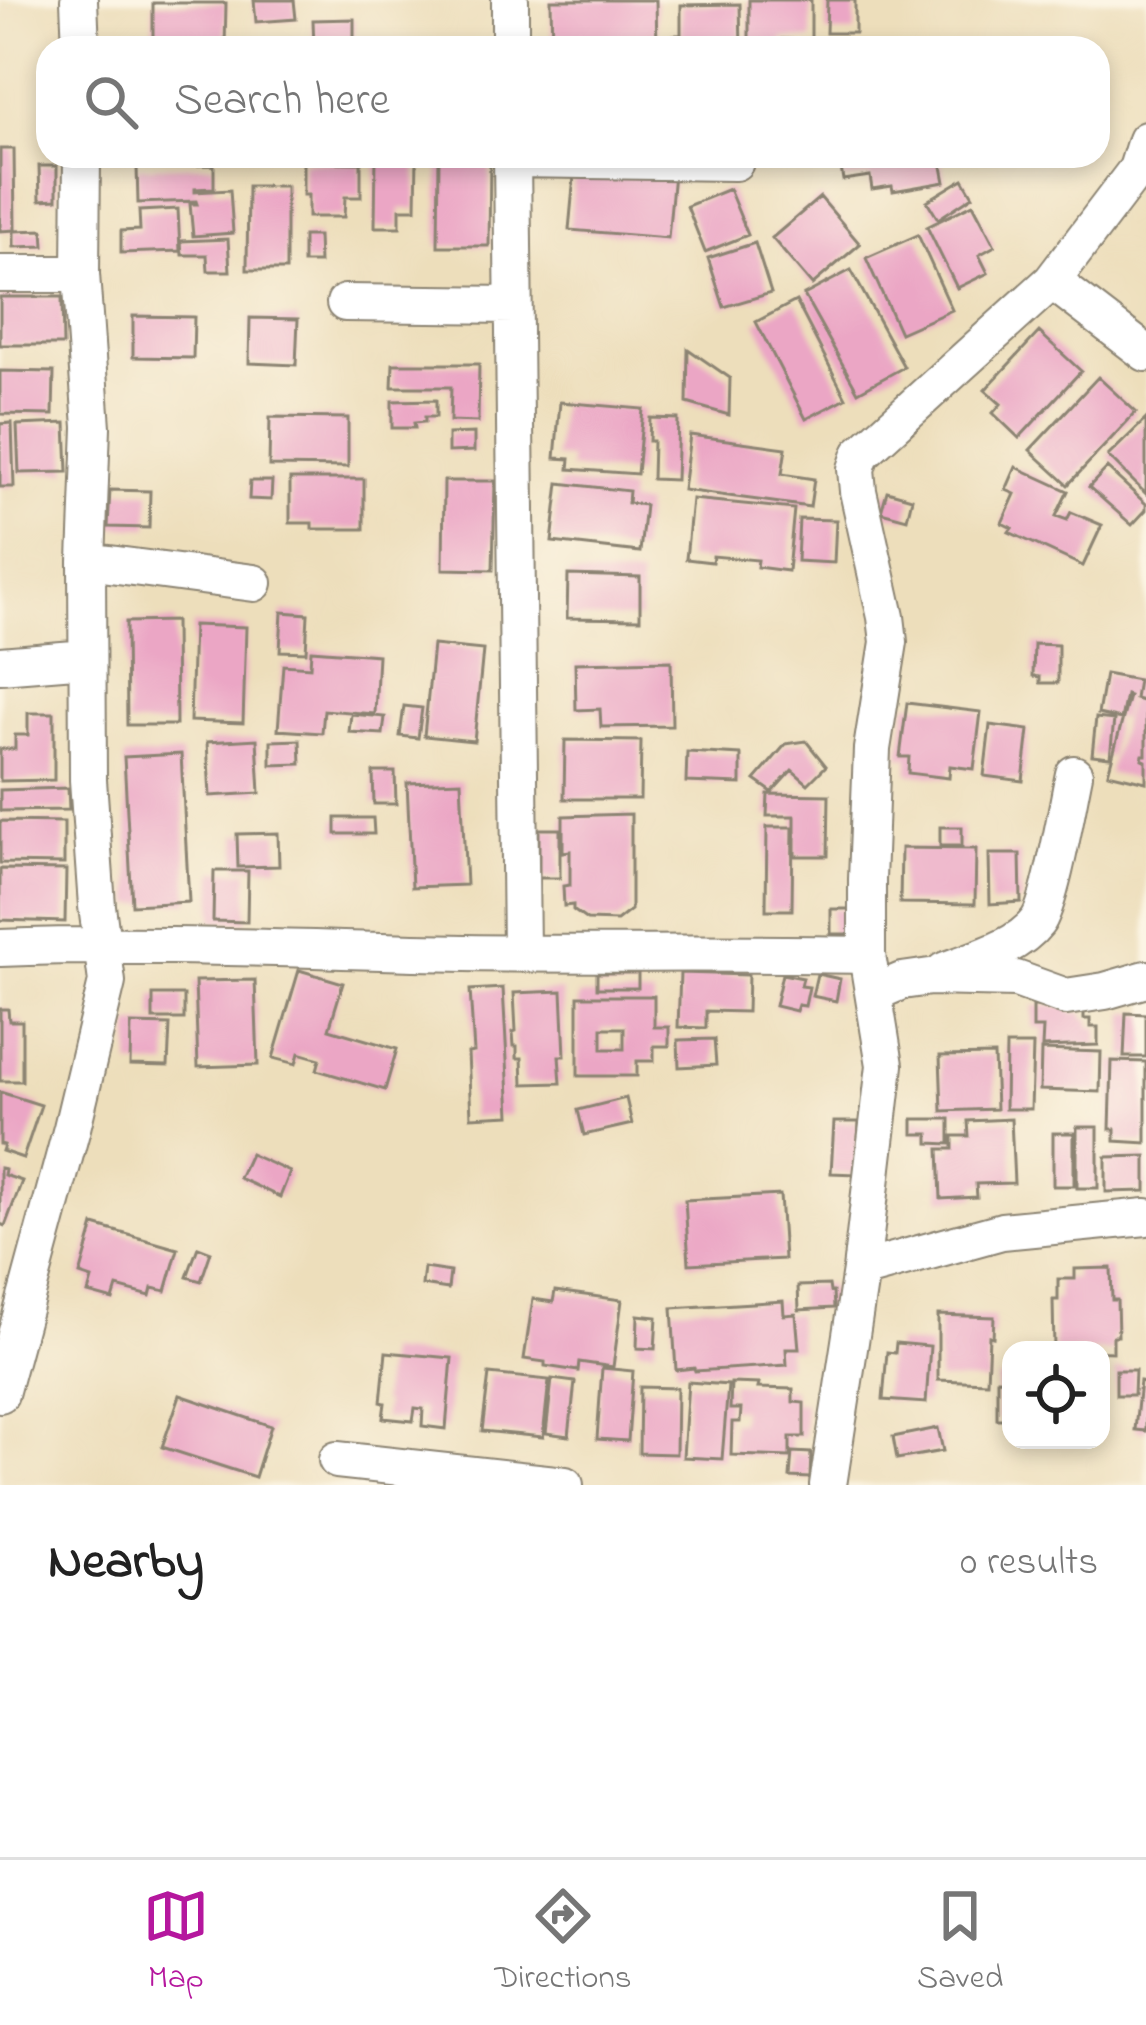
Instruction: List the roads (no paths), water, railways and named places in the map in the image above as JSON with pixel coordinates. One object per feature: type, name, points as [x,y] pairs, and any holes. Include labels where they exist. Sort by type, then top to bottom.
[{"type":"street","points":[[80,0],[80,36]]},
{"type":"street","points":[[510,0],[510,36]]},
{"type":"street","points":[[828,1485],[862,1270],[885,1065],[867,955],[872,749],[889,642],[856,469],[862,454],[1052,281],[1137,169],[1146,140]]},
{"type":"street","points":[[0,1394],[107,982],[88,780],[92,427],[81,274],[82,168]]},
{"type":"street","points":[[512,168],[521,952]]},
{"type":"street","points":[[0,274],[81,274]]},
{"type":"street","points":[[1052,281],[1146,353]]},
{"type":"street","points":[[345,303],[513,305]]},
{"type":"street","points":[[87,561],[254,583]]},
{"type":"street","points":[[0,665],[87,658]]},
{"type":"street","points":[[929,977],[1008,945],[1038,921],[1074,774]]},
{"type":"street","points":[[0,948],[102,944],[867,955]]},
{"type":"street","points":[[874,993],[902,981],[929,977],[1016,979],[1066,997],[1146,979]]},
{"type":"street","points":[[862,1270],[1002,1231],[1146,1217]]},
{"type":"street","points":[[337,1460],[565,1485]]}]
